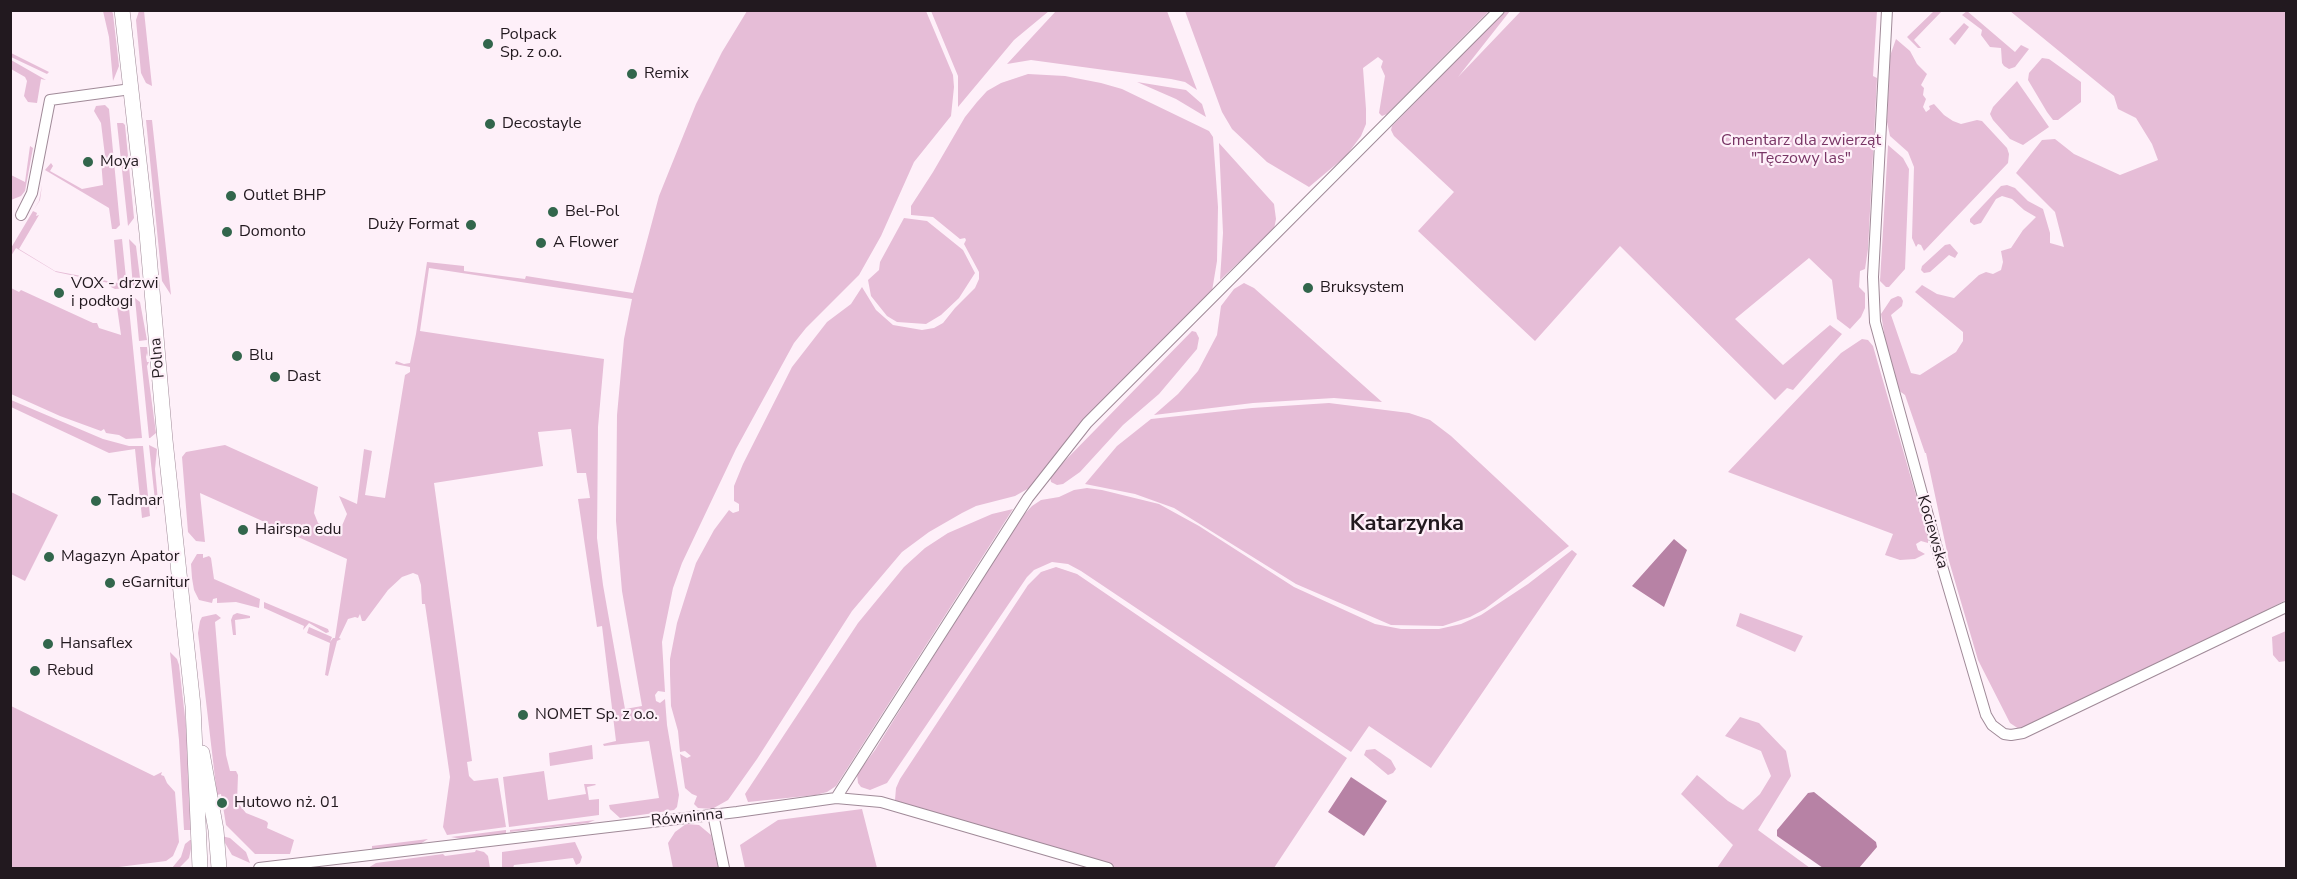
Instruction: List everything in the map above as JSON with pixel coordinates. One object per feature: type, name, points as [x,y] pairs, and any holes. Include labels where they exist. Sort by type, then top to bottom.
[{"type":"street","name":"Polna","points":[[122,10],[193,706],[200,868]]},
{"type":"street","points":[[836,798],[1028,498],[1087,423],[1499,10]]},
{"type":"street","name":"Kociewska","points":[[1887,10],[1873,277],[1875,322],[1940,559],[1986,715],[1992,725],[2004,734],[2024,733],[2286,607]]},
{"type":"street","points":[[21,215],[32,193],[51,100],[131,89]]},
{"type":"street","name":"Polna","points":[[193,706],[209,787],[219,868]]},
{"type":"street","name":"Równinna","points":[[259,868],[836,798],[880,802],[1108,868]]},
{"type":"street","points":[[713,814],[724,868]]},
{"type":"green space","points":[[931,10],[1049,11],[1014,40],[958,107],[958,76]]},
{"type":"green space","points":[[103,11],[112,11],[113,14],[119,66],[113,81],[109,37]]},
{"type":"green space","points":[[139,11],[144,11],[152,86],[146,83],[141,73],[136,20]]},
{"type":"green space","points":[[747,11],[926,11],[953,75],[951,116],[914,162],[881,236],[859,275],[794,343],[736,449],[682,563],[673,588],[662,642],[665,692],[658,691],[655,695],[656,701],[660,703],[665,699],[679,795],[677,807],[674,810],[620,818],[610,809],[609,805],[659,798],[649,741],[604,746],[603,744],[616,741],[602,626],[597,627],[578,499],[590,498],[586,473],[577,473],[571,429],[538,432],[543,466],[434,483],[472,761],[467,762],[469,776],[474,781],[498,778],[506,827],[447,835],[443,827],[450,777],[425,604],[422,604],[418,575],[413,573],[402,577],[388,590],[365,621],[362,621],[360,614],[358,618],[348,619],[339,638],[341,639],[337,641],[328,676],[325,675],[330,643],[307,633],[309,627],[332,637],[330,642],[335,638],[347,559],[200,493],[205,542],[196,541],[188,532],[182,457],[186,452],[225,445],[318,487],[314,513],[318,523],[332,530],[341,528],[347,514],[339,496],[357,504],[364,449],[372,451],[365,495],[385,498],[405,375],[410,372],[410,367],[395,364],[396,361],[404,364],[410,363],[427,262],[464,266],[464,271],[525,279],[526,276],[633,293],[659,196],[696,104],[722,52]],"holes":[[[429,268],[632,299],[624,339],[617,415],[616,521],[622,591],[642,706],[625,709],[597,538],[598,427],[604,359],[420,331]]]},
{"type":"green space","points":[[1056,11],[1167,11],[1197,90],[1185,82],[1171,79],[1031,60],[1007,64]]},
{"type":"green space","points":[[1185,11],[1489,11],[1387,114],[1382,116],[1379,113],[1385,76],[1381,67],[1383,61],[1378,57],[1363,68],[1366,124],[1361,136],[1346,156],[1309,187],[1267,162],[1232,129],[1222,112]]},
{"type":"green space","name":"Cmentarz dla zwierząt \"Tęczowy las\"","points":[[1505,11],[1510,11],[1458,77],[1521,11],[1877,11],[1873,76],[1877,78],[1868,249],[1865,269],[1860,271],[1859,287],[1865,293],[1865,308],[1861,317],[1850,329],[1837,319],[1832,280],[1809,258],[1735,319],[1783,365],[1830,325],[1842,334],[1793,390],[1787,388],[1775,400],[1620,246],[1535,341],[1418,231],[1454,192],[1394,136],[1392,126]]},
{"type":"green space","points":[[1934,11],[1942,11],[1914,40],[1921,48],[1918,48],[1907,37]]},
{"type":"green space","points":[[1967,11],[2015,52],[2021,45],[2029,49],[2015,67],[2009,69],[2004,66],[2001,48],[1990,47],[1981,35],[1982,30],[1962,15]]},
{"type":"green space","points":[[2010,11],[2286,11],[2286,600],[2025,733],[2010,723],[1978,660],[1949,561],[1926,453],[1905,395],[1898,390],[1888,357],[1881,314],[1891,299],[1901,297],[1902,306],[1891,315],[1911,373],[1920,375],[1956,352],[1963,341],[1963,332],[1915,292],[1922,285],[1937,294],[1954,298],[1979,275],[1986,272],[1993,274],[2001,270],[2003,262],[2001,251],[2011,248],[2023,230],[2036,217],[2012,199],[2002,196],[1996,199],[1981,223],[1974,225],[1970,222],[1970,219],[2001,186],[2007,185],[2015,188],[2028,201],[2043,209],[2050,233],[2050,243],[2064,247],[2055,212],[2016,173],[2042,140],[2055,139],[2074,154],[2120,175],[2158,160],[2152,144],[2136,118],[2118,109],[2114,96]]},
{"type":"green space","points":[[1964,23],[1969,27],[1955,45],[1949,39]]},
{"type":"green space","points":[[1896,39],[1910,51],[1917,64],[1927,74],[1921,85],[1924,88],[1923,95],[1926,99],[1923,107],[1926,112],[1930,109],[1929,106],[1934,104],[1944,115],[1961,124],[1982,121],[2007,148],[2009,154],[2008,163],[1924,251],[1921,245],[1918,244],[1916,247],[1912,238],[1914,167],[1908,152],[1890,136],[1887,122],[1890,56]]},
{"type":"green space","points":[[10,53],[49,72],[47,74],[11,57]]},
{"type":"green space","points":[[2042,58],[2049,59],[2081,82],[2081,102],[2058,120],[2053,120],[2047,112],[2028,80],[2029,73]]},
{"type":"green space","points":[[11,60],[46,80],[41,79],[37,103],[28,102],[24,96],[27,81],[25,77],[11,69]]},
{"type":"green space","points":[[1028,74],[1065,76],[1122,89],[1209,131],[1213,137],[1218,207],[1217,261],[1212,291],[1031,487],[1015,496],[976,506],[962,513],[929,532],[902,552],[852,611],[728,800],[712,809],[698,808],[694,804],[697,796],[685,788],[680,754],[687,758],[691,756],[685,751],[680,752],[678,731],[671,706],[670,674],[670,659],[677,623],[696,563],[714,530],[729,510],[733,513],[739,511],[739,504],[734,501],[734,486],[792,367],[827,322],[851,304],[862,287],[876,310],[893,325],[922,330],[934,328],[943,323],[975,288],[979,272],[964,244],[965,238],[960,239],[933,217],[911,215],[911,206],[965,117],[977,102],[987,91],[1001,83]]},
{"type":"green space","points":[[2017,81],[2049,127],[2023,145],[2010,139],[1990,114],[1993,107]]},
{"type":"green space","points":[[1137,82],[1186,90],[1202,104],[1206,117],[1176,99]]},
{"type":"green space","points":[[105,105],[109,109],[120,225],[116,229],[112,229],[109,208],[45,170],[51,163],[53,166],[50,171],[82,189],[103,185],[101,160],[105,156],[101,123],[94,111],[96,106]]},
{"type":"green space","points":[[146,120],[152,120],[171,295],[162,281]]},
{"type":"green space","points":[[117,123],[125,125],[134,218],[128,226]]},
{"type":"green space","points":[[1219,143],[1274,204],[1276,219],[1274,229],[1220,280],[1223,233]]},
{"type":"green space","points":[[1888,145],[1903,158],[1909,169],[1905,269],[1889,287],[1886,287],[1880,281]]},
{"type":"green space","points":[[30,146],[33,148],[25,191],[21,196],[11,200],[11,175],[25,182]]},
{"type":"green space","points":[[33,211],[37,213],[36,216],[39,215],[19,249],[55,271],[118,283],[114,240],[122,239],[127,288],[115,289],[109,283],[56,272],[16,248],[11,256],[11,248]]},
{"type":"green space","points":[[904,218],[927,221],[963,250],[975,273],[959,298],[941,315],[926,324],[897,322],[887,316],[871,296],[868,280],[879,270],[880,262]]},
{"type":"green space","points":[[129,239],[136,246],[140,278],[139,285],[133,287]]},
{"type":"green space","points":[[1950,244],[1958,253],[1955,258],[1949,255],[1930,272],[1924,273],[1921,270],[1922,266],[1945,245]]},
{"type":"green space","points":[[1244,283],[1254,288],[1382,402],[1334,398],[1253,403],[1154,415],[1178,394],[1198,371],[1217,335],[1221,306],[1234,289]]},
{"type":"green space","points":[[11,288],[19,292],[21,290],[97,323],[99,328],[121,335],[116,300],[128,298],[142,438],[126,439],[119,435],[106,433],[104,429],[101,431],[60,416],[11,394]]},
{"type":"green space","points":[[135,298],[140,302],[147,340],[139,341]]},
{"type":"green space","points":[[1192,331],[1196,332],[1199,338],[1197,349],[1159,394],[1123,425],[1080,472],[1063,484],[1057,485],[1051,482],[1050,476]]},
{"type":"green space","points":[[1862,339],[1868,340],[1873,346],[1928,537],[1928,543],[1921,541],[1916,544],[1918,550],[1925,554],[1915,559],[1900,560],[1885,555],[1893,534],[1728,472],[1841,353]]},
{"type":"green space","points":[[140,347],[147,347],[148,357],[147,353],[146,357],[149,362],[147,366],[156,433],[150,438],[149,438]]},
{"type":"green space","points":[[11,400],[103,439],[129,446],[143,446],[150,516],[142,518],[135,449],[109,453],[11,407]]},
{"type":"green space","points":[[1329,403],[1409,413],[1430,420],[1451,436],[1569,546],[1485,609],[1470,617],[1443,626],[1391,625],[1296,584],[1174,508],[1135,494],[1085,484],[1117,446],[1151,419],[1252,408]]},
{"type":"green space","points":[[149,445],[157,449],[155,469],[158,501],[156,510]]},
{"type":"green space","points":[[1087,488],[1159,504],[1199,526],[1294,587],[1375,624],[1401,629],[1439,629],[1461,624],[1481,615],[1528,584],[1572,550],[1577,554],[1431,768],[1369,726],[1351,752],[1081,571],[1068,564],[1052,562],[1034,570],[1027,577],[887,783],[870,790],[861,787],[857,774],[875,750],[1017,522],[1041,500]]},
{"type":"green space","points":[[11,492],[58,515],[25,581],[11,574]]},
{"type":"green space","points":[[1013,509],[836,786],[816,795],[748,802],[745,794],[858,623],[904,567],[925,548],[948,533],[992,514]]},
{"type":"green space","points":[[197,554],[203,554],[203,558],[209,556],[211,558],[214,579],[260,599],[259,608],[236,602],[217,603],[217,598],[213,599],[212,603],[199,600],[194,590],[191,564]]},
{"type":"green space","points":[[1056,567],[1077,574],[1347,758],[1274,868],[1118,868],[895,800],[896,788],[900,779],[1028,585],[1041,572]]},
{"type":"green space","points":[[264,602],[328,629],[329,632],[326,633],[309,623],[303,630],[304,626],[264,608]]},
{"type":"green space","points":[[237,613],[250,616],[250,618],[235,620],[236,635],[233,635],[231,620]]},
{"type":"green space","points":[[1740,613],[1803,636],[1795,652],[1736,626]]},
{"type":"green space","points":[[216,614],[221,618],[215,622],[226,755],[230,771],[236,771],[238,775],[237,802],[246,813],[266,821],[267,828],[294,840],[290,854],[255,854],[226,825],[221,794],[217,795],[198,633],[202,617]]},
{"type":"green space","points":[[2286,631],[2286,661],[2279,662],[2273,655],[2272,637]]},
{"type":"green space","points":[[170,652],[179,665],[188,743],[193,830],[184,830],[179,740]]},
{"type":"green space","points":[[11,706],[154,776],[162,772],[161,775],[175,792],[179,842],[173,856],[166,861],[111,868],[11,868]]},
{"type":"green space","points":[[1740,717],[1759,723],[1786,751],[1791,776],[1758,830],[1810,868],[1717,868],[1733,845],[1681,794],[1697,775],[1728,801],[1743,810],[1760,794],[1771,776],[1761,751],[1725,736]]},
{"type":"green space","points":[[592,745],[593,759],[550,766],[549,753]]},
{"type":"green space","points":[[1375,749],[1391,760],[1396,769],[1393,773],[1388,775],[1364,755],[1366,750]]},
{"type":"green space","points":[[544,771],[548,800],[586,794],[584,784],[595,784],[587,787],[589,800],[599,799],[599,815],[509,827],[503,777]]},
{"type":"green space","points":[[862,809],[877,868],[745,868],[740,845],[778,820]]},
{"type":"green space","points":[[595,820],[588,823],[510,832],[510,830]]},
{"type":"green space","points":[[686,824],[699,825],[711,835],[718,868],[673,868],[668,843],[675,832]]},
{"type":"green space","points":[[506,830],[506,834],[462,839],[451,837]]},
{"type":"green space","points":[[221,836],[230,838],[246,852],[250,863],[232,855]]},
{"type":"green space","points":[[428,839],[420,844],[372,850],[372,846]]},
{"type":"green space","points":[[193,840],[189,858],[179,868],[172,868],[181,857],[185,844]]},
{"type":"green space","points":[[575,842],[582,857],[580,863],[576,865],[573,858],[502,868],[502,852]]},
{"type":"green space","points":[[476,850],[488,856],[490,868],[368,868],[376,863],[443,854],[445,856]]},
{"type":"shaded area","points":[[1674,539],[1687,550],[1664,607],[1632,586]]},
{"type":"shaded area","points":[[1351,777],[1387,801],[1364,836],[1328,812]]},
{"type":"shaded area","points":[[1814,792],[1876,842],[1877,847],[1859,868],[1823,868],[1777,836],[1777,830],[1808,793]]},
{"type":"place","name":"Polpack Sp. z o.o.","points":[[488,44]]},
{"type":"place","name":"Remix","points":[[632,74]]},
{"type":"place","name":"Decostayle","points":[[490,124]]},
{"type":"place","name":"Moya","points":[[88,162]]},
{"type":"place","name":"Outlet BHP","points":[[231,196]]},
{"type":"place","name":"Bel-Pol","points":[[553,212]]},
{"type":"place","name":"Duży Format","points":[[471,225]]},
{"type":"place","name":"Domonto","points":[[227,232]]},
{"type":"place","name":"A Flower","points":[[541,243]]},
{"type":"place","name":"Bruksystem","points":[[1308,288]]},
{"type":"place","name":"VOX - drzwi i podłogi","points":[[59,293]]},
{"type":"place","name":"Blu","points":[[237,356]]},
{"type":"place","name":"Dast","points":[[275,377]]},
{"type":"place","name":"Tadmar","points":[[96,501]]},
{"type":"place","name":"Hairspa edu","points":[[243,530]]},
{"type":"place","name":"Magazyn Apator","points":[[49,557]]},
{"type":"place","name":"eGarnitur","points":[[110,583]]},
{"type":"place","name":"Hansaflex","points":[[48,644]]},
{"type":"place","name":"Rebud","points":[[35,671]]},
{"type":"place","name":"NOMET Sp. z o.o.","points":[[523,715]]},
{"type":"place","name":"Hutowo nż. 01","points":[[222,803]]},
{"type":"district","name":"Katarzynka","points":[[1407,525]]}]
